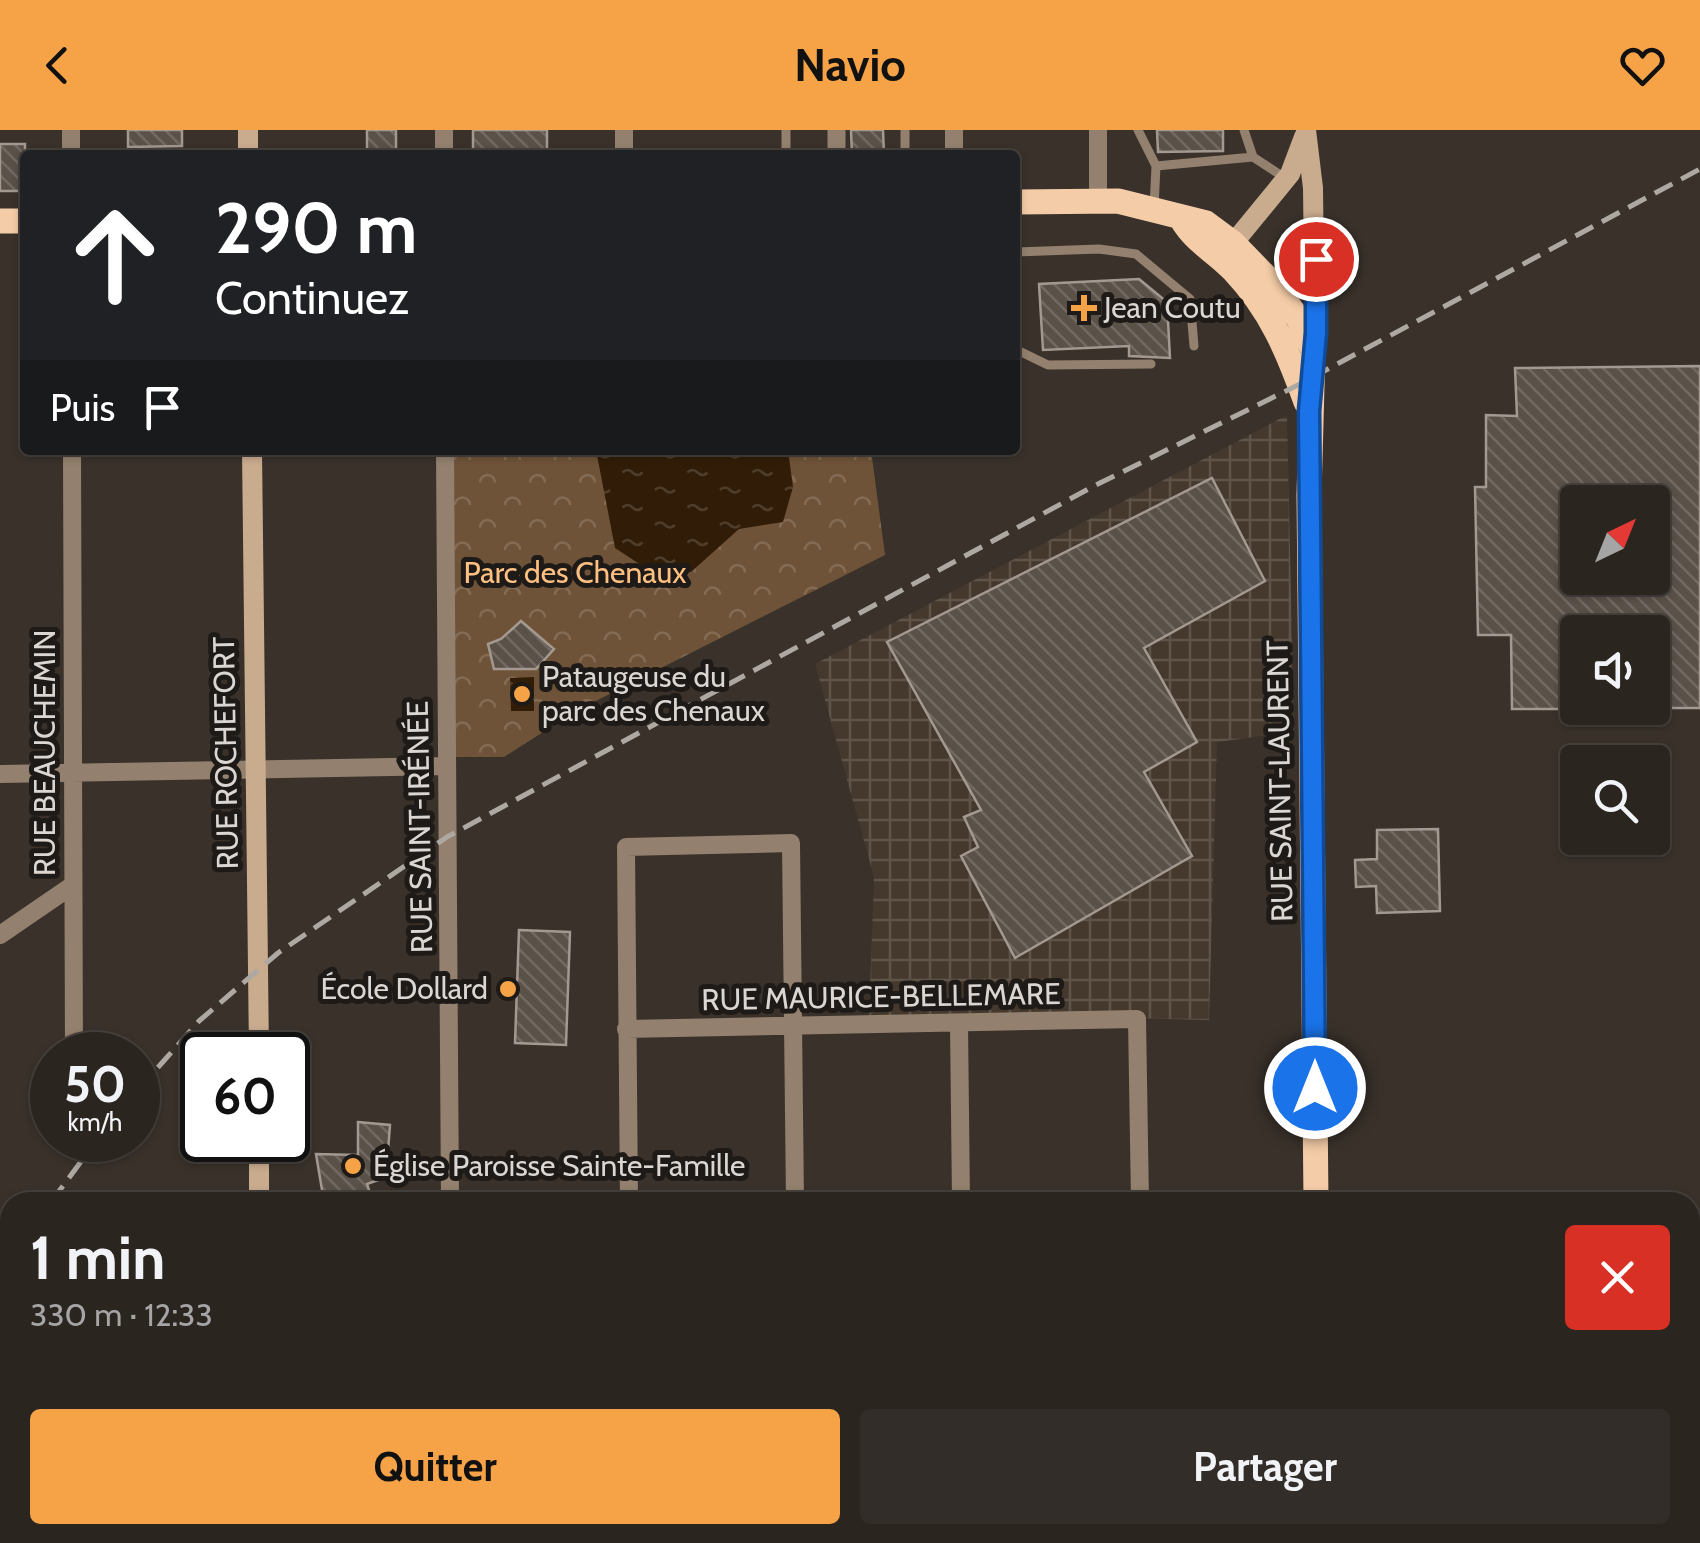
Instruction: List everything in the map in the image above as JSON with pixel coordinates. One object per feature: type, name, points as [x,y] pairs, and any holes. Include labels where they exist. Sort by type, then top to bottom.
[{"type":"main road","points":[[1020,202],[1098,200],[1154,208],[1182,220],[1196,240],[1227,251],[1293,311],[1314,359]]},
{"type":"main road","points":[[1227,251],[1275,324],[1309,411]]},
{"type":"main road","name":"RUE SAINT-LAURENT","points":[[1314,359],[1309,411],[1316,1192]]},
{"type":"street","points":[[1098,130],[1098,200]]},
{"type":"street","points":[[1227,251],[1287,179],[1305,130]]},
{"type":"street","points":[[1305,130],[1313,188],[1314,359]]},
{"type":"street","name":"RUE BEAUCHEMIN","points":[[72,455],[74,1032]]},
{"type":"street","name":"RUE ROCHEFORT","points":[[252,455],[259,1032]]},
{"type":"street","name":"RUE SAINT-IRÉNÉE","points":[[445,455],[450,1192]]},
{"type":"street","points":[[0,774],[446,766]]},
{"type":"street","points":[[628,1192],[626,848],[791,843],[795,1192]]},
{"type":"street","points":[[0,935],[73,885]]},
{"type":"street","name":"RUE MAURICE-BELLEMARE","points":[[626,1029],[1137,1020],[1140,1192]]},
{"type":"street","points":[[959,1024],[960,1192]]},
{"type":"street","points":[[259,1162],[259,1192]]},
{"type":"lane","points":[[1138,130],[1156,166],[1154,208]]},
{"type":"lane","points":[[1244,130],[1253,157]]},
{"type":"lane","points":[[1172,164],[1174,152]]},
{"type":"lane","points":[[1156,166],[1205,156],[1253,157],[1287,179]]},
{"type":"lane","points":[[1020,252],[1099,248],[1136,254],[1190,298],[1194,346]]},
{"type":"lane","points":[[1020,351],[1048,365],[1151,364]]},
{"type":"shaded area","points":[[1287,415],[1294,732],[1217,742],[1209,1020],[958,1014],[869,1021],[874,877],[815,664]]},
{"type":"green space","name":"Parc des Chenaux","points":[[449,455],[872,455],[885,555],[576,711],[504,757],[452,757]]},
{"type":"water","points":[[597,455],[789,455],[793,487],[783,522],[739,529],[691,572],[641,565],[615,548]]},
{"type":"water","name":"Pataugeuse du parc des Chenaux","points":[[534,677],[534,711],[511,711],[510,678]]},
{"type":"building","points":[[128,130],[182,130],[182,146],[128,147]]},
{"type":"building","points":[[367,130],[396,130],[396,150],[367,150]]},
{"type":"building","points":[[473,130],[547,130],[547,150],[473,150]]},
{"type":"building","points":[[851,130],[883,130],[884,150],[852,150]]},
{"type":"building","points":[[1157,130],[1223,130],[1223,151],[1158,152]]},
{"type":"building","points":[[0,144],[25,144],[25,150],[20,150],[20,191],[0,191]]},
{"type":"building","points":[[1139,279],[1167,302],[1170,358],[1129,356],[1129,346],[1043,350],[1039,284]]},
{"type":"building","points":[[1700,366],[1700,708],[1670,708],[1670,615],[1560,615],[1560,709],[1512,709],[1511,635],[1478,635],[1475,487],[1486,487],[1486,415],[1517,416],[1515,368]]},
{"type":"building","points":[[1212,478],[1265,581],[1144,648],[1197,742],[1144,772],[1192,856],[1015,958],[961,856],[978,847],[964,817],[981,810],[887,642]]},
{"type":"building","points":[[521,621],[554,649],[536,669],[494,669],[488,644],[501,639]]},
{"type":"building","points":[[1438,829],[1440,911],[1377,913],[1376,886],[1356,887],[1355,860],[1377,859],[1377,830]]},
{"type":"building","points":[[519,930],[570,932],[566,1045],[515,1043]]},
{"type":"building","name":"Église Paroisse Sainte-Famille","points":[[358,1122],[390,1125],[386,1177],[367,1184],[370,1192],[322,1192],[316,1154],[358,1155]]},
{"type":"railway","points":[[160,1065],[199,1021],[278,953],[447,837],[1094,486],[1300,384],[1700,169]]},
{"type":"railway","points":[[58,1192],[81,1162]]},
{"type":"place","name":"Jean Coutu","points":[[1084,308]]},
{"type":"place","name":"Pataugeuse du parc des Chenaux","points":[[522,694]]},
{"type":"place","name":"École Dollard","points":[[508,989]]},
{"type":"place","name":"Église Paroisse Sainte-Famille","points":[[353,1166]]},
{"type":"route","points":[[1315,1088],[1309,411],[1316,333],[1316,259]]}]
